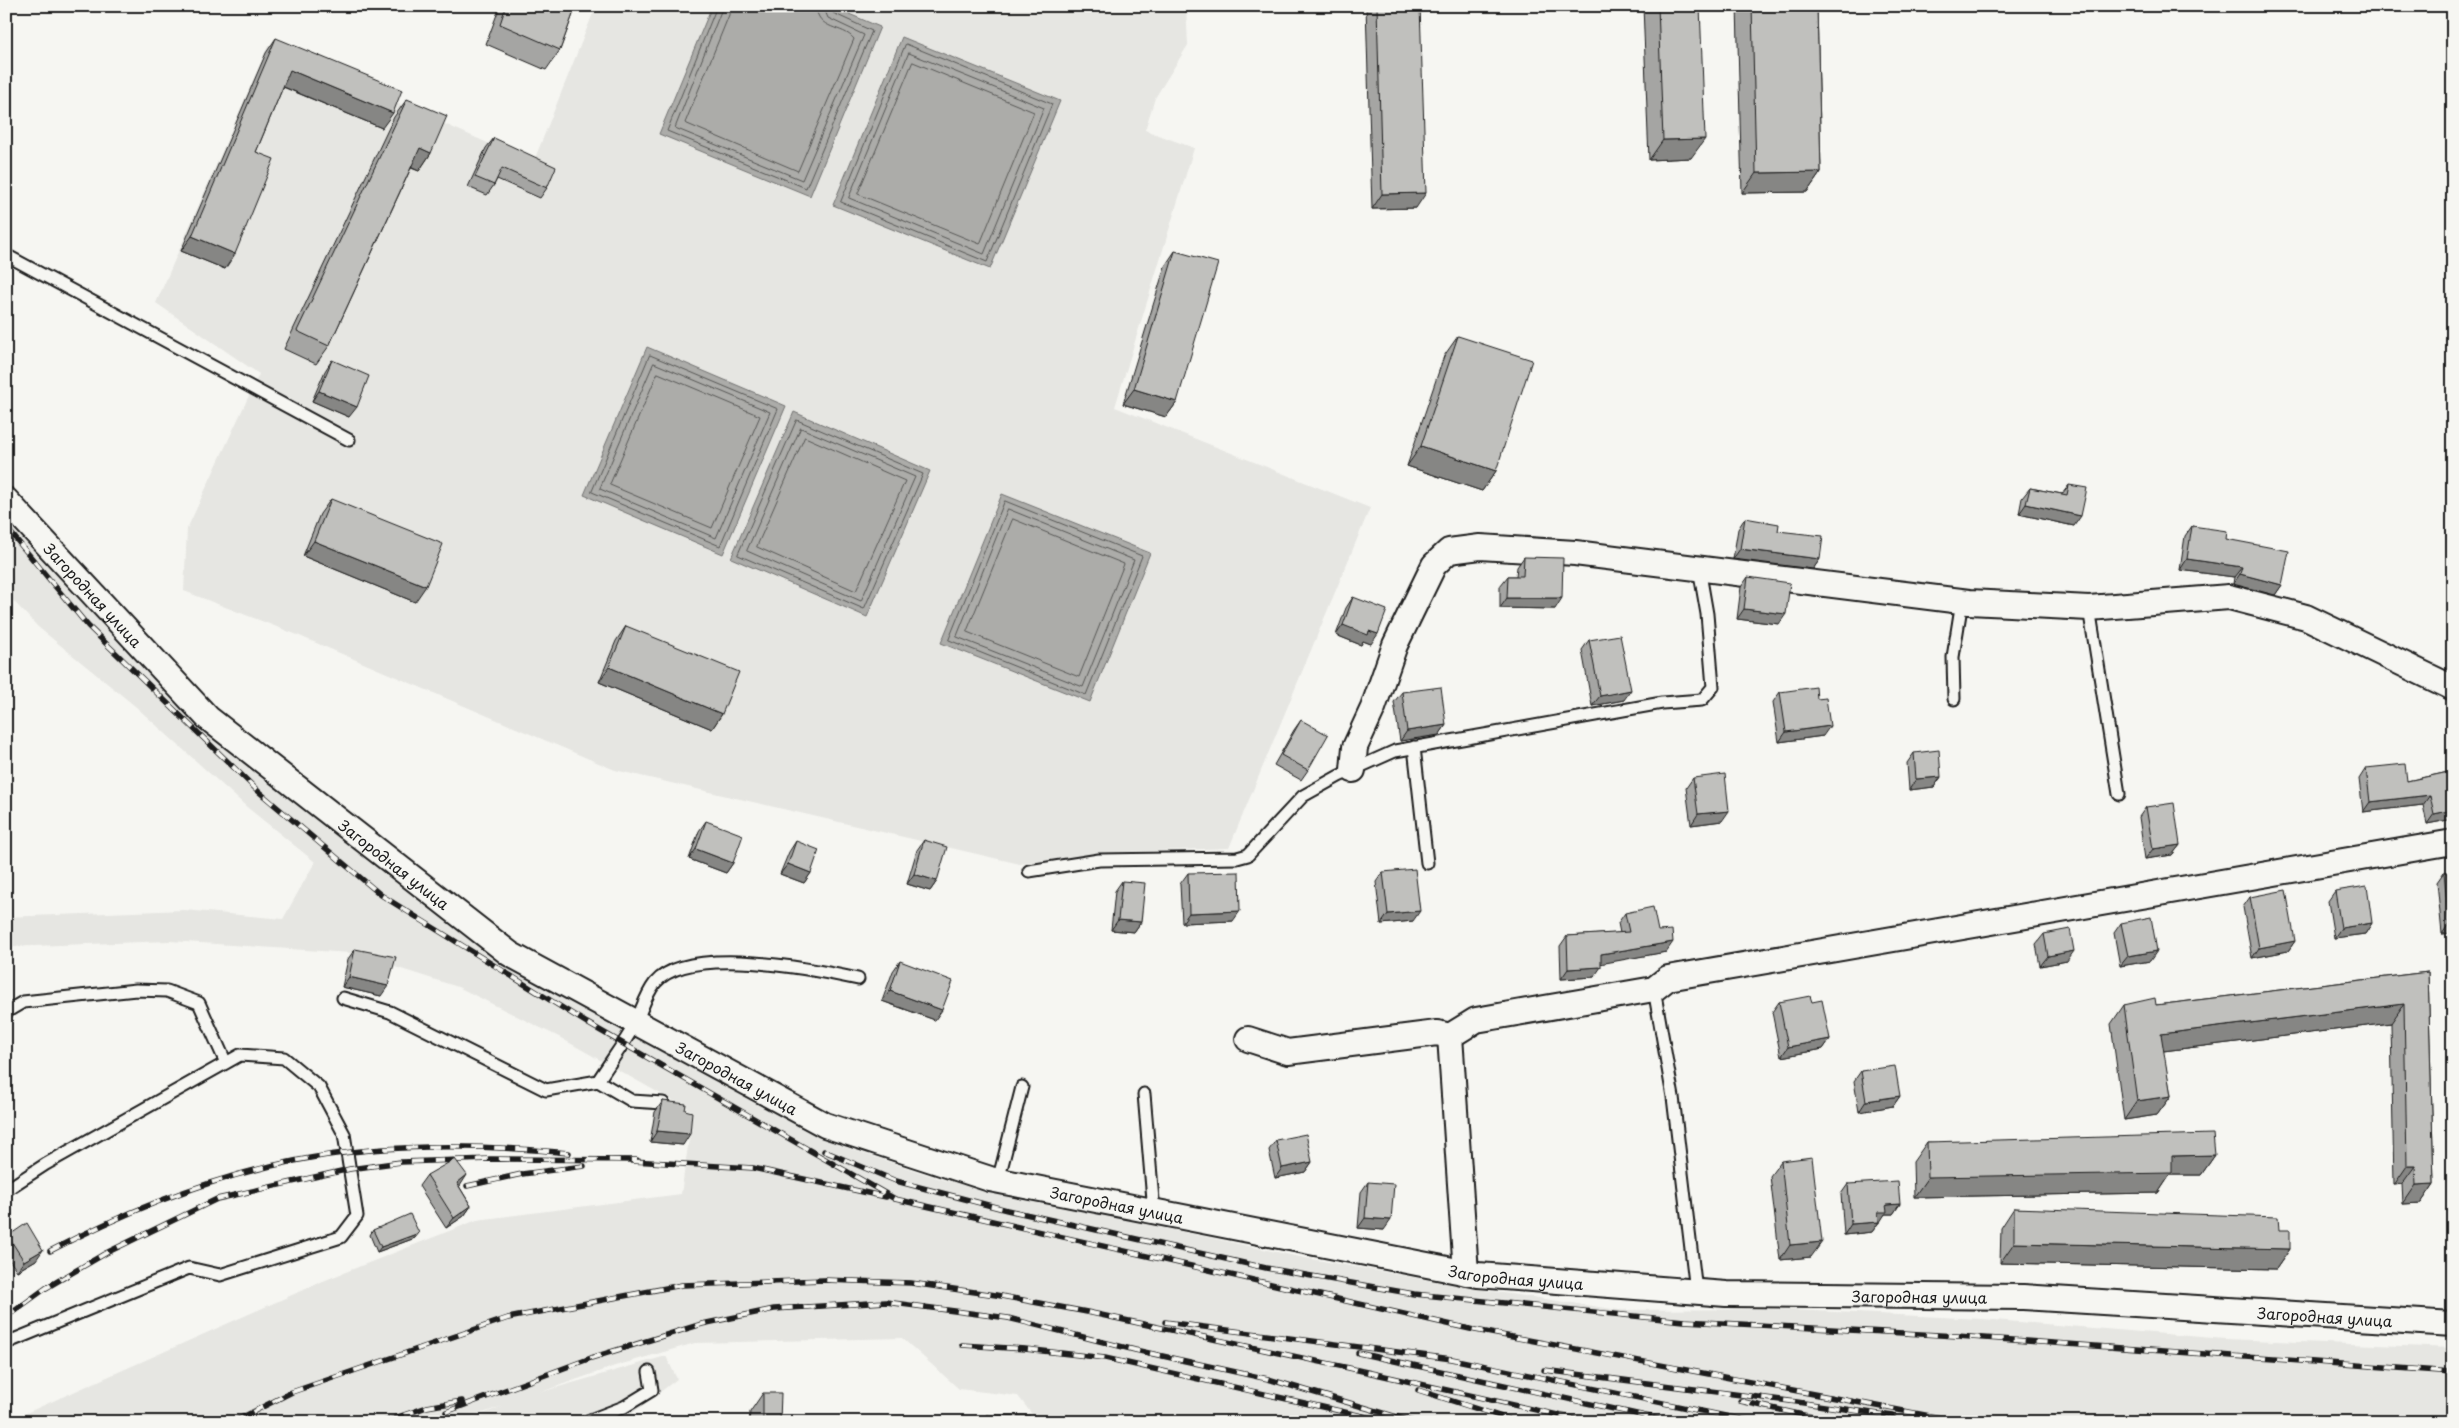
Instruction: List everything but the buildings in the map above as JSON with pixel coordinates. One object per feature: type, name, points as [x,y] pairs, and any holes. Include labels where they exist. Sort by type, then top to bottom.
[{"type":"street","name":"Загородная улица","points":[[6,500],[208,718],[510,954],[824,1126],[998,1181],[1466,1273],[1726,1294],[2023,1297],[2453,1324]]},
{"type":"street","points":[[1353,770],[1354,748],[1373,708],[1395,645],[1434,565],[1449,551],[1480,547],[1575,553],[1962,601],[2089,608],[2229,597],[2306,617],[2453,688]]},
{"type":"street","points":[[1248,1039],[1288,1052],[1437,1033],[1450,1036],[1476,1020],[1654,989],[1668,978],[2453,842]]},
{"type":"street","points":[[1450,1036],[1466,1273]]},
{"type":"lane","points":[[6,255],[349,440]]},
{"type":"lane","points":[[1029,871],[1099,860],[1237,858],[1248,855],[1303,796],[1353,770],[1396,751],[1662,703],[1702,700],[1713,687],[1707,614],[1698,568]]},
{"type":"lane","points":[[1954,699],[1954,657],[1962,601]]},
{"type":"lane","points":[[2089,608],[2119,794]]},
{"type":"lane","points":[[1414,747],[1427,862]]},
{"type":"lane","points":[[598,1082],[635,1023],[644,1001],[656,982],[686,965],[765,963],[813,969],[858,979]]},
{"type":"lane","points":[[1654,989],[1673,1097],[1696,1291]]},
{"type":"lane","points":[[6,1012],[23,1002],[136,990],[167,991],[199,1003],[226,1063]]},
{"type":"lane","points":[[343,998],[390,1012],[546,1090],[598,1082],[632,1101],[663,1103]]},
{"type":"lane","points":[[6,1190],[46,1164],[240,1055],[284,1058],[319,1087],[344,1134],[357,1216],[342,1237],[220,1275],[190,1268],[6,1343]]},
{"type":"lane","points":[[998,1181],[1022,1087]]},
{"type":"lane","points":[[1144,1094],[1154,1212]]},
{"type":"lane","points":[[585,1422],[624,1407],[652,1390],[649,1372]]},
{"type":"shaded area","points":[[596,6],[1186,6],[1188,45],[1155,98],[1145,130],[1194,148],[1115,407],[1370,508],[1229,848],[1104,853],[1020,864],[615,770],[295,634],[184,591],[187,529],[259,374],[156,303],[268,46],[533,163]]},
{"type":"shaded area","points":[[6,510],[115,633],[406,887],[629,1034],[753,1102],[839,1145],[947,1181],[1295,1256],[1490,1291],[1619,1310],[1771,1309],[1982,1319],[2225,1339],[2453,1348],[2453,1422],[1038,1422],[1018,1396],[959,1389],[902,1338],[695,1343],[615,1366],[541,1392],[666,1356],[677,1379],[621,1422],[463,1422],[503,1406],[457,1422],[6,1422],[328,1279],[477,1220],[681,1194],[693,1112],[559,1037],[458,987],[351,953],[170,941],[6,947],[6,917],[184,910],[283,919],[315,862],[248,808],[135,706],[38,627],[6,593]]},
{"type":"water","points":[[712,6],[830,6],[880,27],[810,196],[659,134]]},
{"type":"water","points":[[902,37],[1060,101],[990,269],[833,205]]},
{"type":"water","points":[[647,347],[786,406],[723,554],[584,495]]},
{"type":"water","points":[[794,412],[930,471],[867,617],[731,558]]},
{"type":"water","points":[[1002,494],[1150,553],[1090,702],[941,643]]},
{"type":"railway","points":[[6,527],[88,626],[258,791],[381,895],[587,1023],[895,1199],[1470,1329],[1962,1422]]},
{"type":"railway","points":[[50,1251],[109,1222],[169,1197],[262,1168],[294,1161],[328,1155],[396,1148],[501,1148],[569,1153]]},
{"type":"railway","points":[[824,1151],[896,1181],[1007,1210],[1266,1268],[1414,1294],[1684,1321],[1957,1336],[2453,1372]]},
{"type":"railway","points":[[6,1317],[46,1288],[106,1253],[217,1199],[350,1169],[401,1162],[491,1159],[637,1160]]},
{"type":"railway","points":[[632,1161],[753,1168],[886,1197]]},
{"type":"railway","points":[[467,1186],[522,1174],[584,1166]]},
{"type":"railway","points":[[233,1422],[292,1392],[508,1318],[682,1285],[824,1280],[911,1283],[996,1295],[1087,1312],[1349,1368],[1589,1422]]},
{"type":"railway","points":[[446,1412],[591,1358],[702,1324],[774,1309],[886,1302],[1008,1318],[1135,1350],[1268,1379],[1414,1422]]},
{"type":"railway","points":[[1165,1322],[1452,1359],[1754,1422]]},
{"type":"railway","points":[[962,1345],[1025,1349],[1105,1358],[1389,1422]]},
{"type":"railway","points":[[1358,1353],[1673,1422]]},
{"type":"railway","points":[[1544,1370],[1893,1416]]},
{"type":"railway","points":[[1418,1390],[1518,1422]]},
{"type":"railway","points":[[383,1422],[427,1407],[462,1401]]},
{"type":"railway","points":[[1740,1401],[1835,1422]]}]
